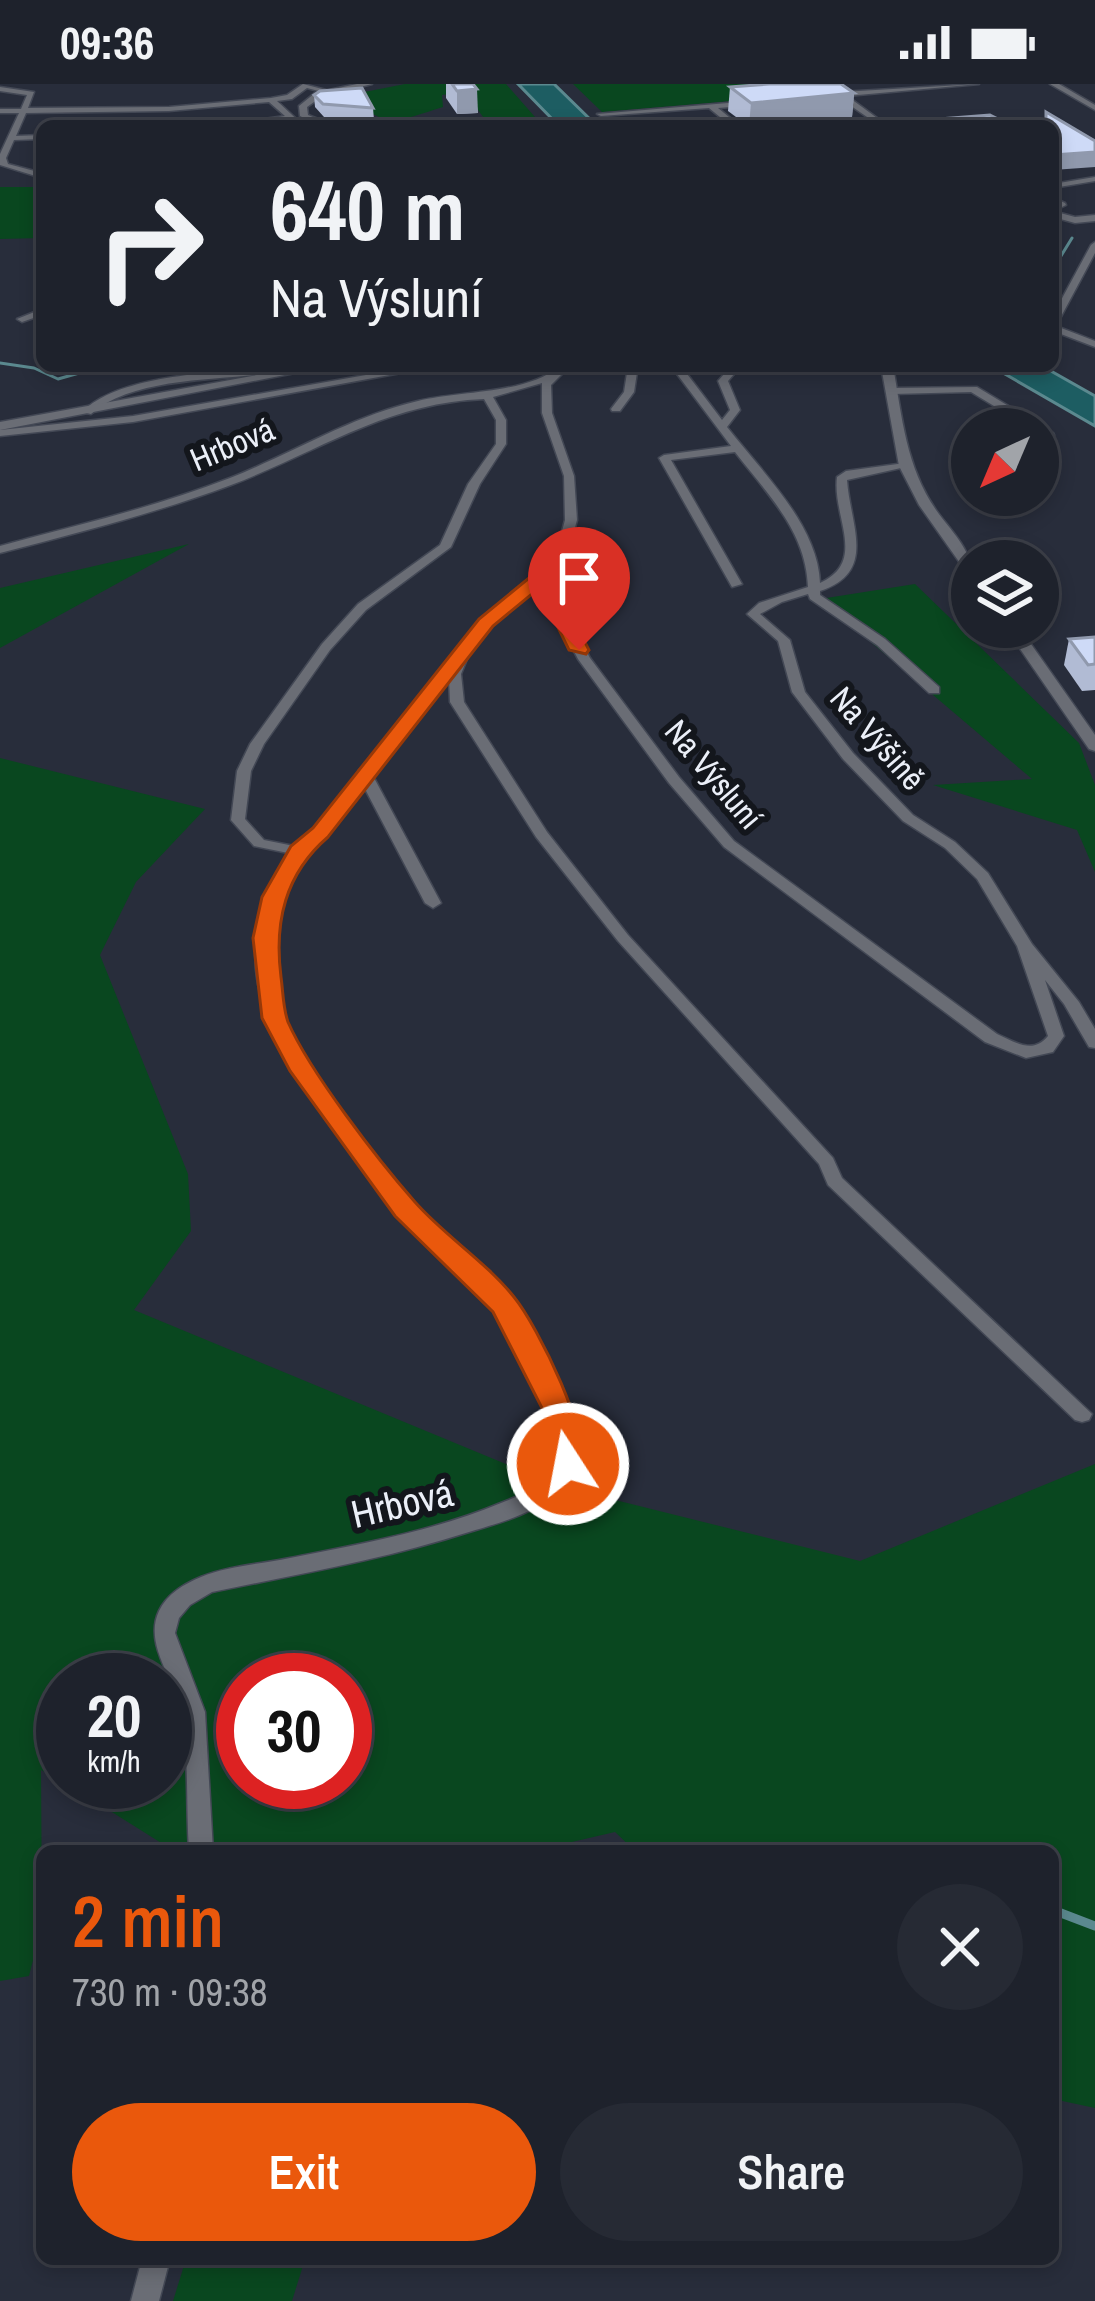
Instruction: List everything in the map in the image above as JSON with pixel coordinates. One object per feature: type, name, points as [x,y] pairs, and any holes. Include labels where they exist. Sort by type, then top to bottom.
[{"type":"street","points":[[0,111],[170,109],[284,99],[306,84],[329,92]]},
{"type":"street","points":[[306,120],[304,104],[329,92],[368,84]]},
{"type":"street","points":[[825,84],[877,120]]},
{"type":"street","points":[[811,97],[975,84]]},
{"type":"street","points":[[1054,84],[1095,108]]},
{"type":"street","points":[[0,88],[27,91],[29,98],[2,158],[13,171],[36,175]]},
{"type":"street","points":[[0,99],[29,98]]},
{"type":"street","points":[[271,100],[296,120]]},
{"type":"street","points":[[601,114],[771,101]]},
{"type":"street","points":[[710,106],[728,120]]},
{"type":"street","points":[[273,120],[291,118]]},
{"type":"street","points":[[11,138],[36,137]]},
{"type":"street","points":[[1059,185],[1095,179]]},
{"type":"street","points":[[1059,207],[1082,206],[1093,215]]},
{"type":"street","points":[[1059,208],[1093,215]]},
{"type":"street","points":[[1059,314],[1095,245]]},
{"type":"street","points":[[22,320],[36,314]]},
{"type":"street","points":[[1059,329],[1095,344]]},
{"type":"street","points":[[87,412],[96,402],[157,384],[252,372]]},
{"type":"street","points":[[0,430],[294,372]]},
{"type":"street","points":[[0,430],[226,405],[402,372]]},
{"type":"street","points":[[548,378],[556,372]]},
{"type":"street","points":[[616,409],[629,392],[632,372]]},
{"type":"street","points":[[681,372],[803,534],[813,563],[814,596],[881,642],[934,690]]},
{"type":"street","points":[[723,425],[735,410],[723,381],[731,372]]},
{"type":"street","points":[[888,372],[905,466],[953,540]]},
{"type":"street","name":"Hrbová","points":[[0,550],[229,482],[338,429],[387,412],[433,399],[487,396],[548,378]]},
{"type":"street","name":"Na Výsluní","points":[[548,378],[547,413],[569,476],[571,520],[555,580],[564,626],[674,781],[729,844],[991,1039],[1025,1054],[1047,1048],[1056,1036],[1025,946]]},
{"type":"street","points":[[892,391],[941,386],[982,391],[1008,408]]},
{"type":"street","points":[[299,851],[259,843],[238,820],[244,771],[257,744],[326,647],[362,608],[445,547],[474,484],[501,443],[500,420],[487,396]]},
{"type":"street","points":[[736,584],[664,458],[739,448]]},
{"type":"street","name":"Na Výšině","points":[[905,466],[855,471],[841,479],[852,558],[840,579],[773,599],[753,614],[784,640],[799,692],[881,793],[968,860],[1025,946],[1071,1002],[1095,1043]]},
{"type":"street","name":"Hrbová","points":[[201,1845],[193,1712],[164,1633],[182,1598],[208,1585],[478,1522],[548,1489],[568,1464],[568,1442],[559,1412],[505,1305],[405,1209],[299,1065],[274,1018],[264,938],[273,897],[299,851],[321,833],[364,772],[404,729],[486,622],[558,564]]},
{"type":"street","points":[[1027,648],[1095,746]]},
{"type":"street","points":[[463,649],[455,674],[457,702],[541,834],[623,938],[827,1162],[834,1181],[1082,1414]]},
{"type":"street","points":[[364,772],[434,903]]},
{"type":"street","points":[[145,2301],[154,2265]]},
{"type":"green space","points":[[405,84],[506,84],[535,117],[485,120],[465,92],[442,95],[443,107],[393,120],[373,114],[349,95]]},
{"type":"green space","points":[[573,84],[814,84],[826,93],[602,112]]},
{"type":"green space","points":[[0,187],[36,187],[36,238],[0,239]]},
{"type":"green space","points":[[189,544],[0,648],[0,588]]},
{"type":"green space","points":[[915,584],[951,619],[951,648],[981,648],[1079,743],[1095,785],[1095,872],[1077,830],[933,785],[1032,779],[820,599]]},
{"type":"green space","points":[[0,758],[205,809],[136,882],[100,955],[188,1174],[191,1231],[134,1310],[559,1486],[860,1561],[1095,1464],[1095,2108],[1059,2100],[1059,1845],[629,1845],[615,1832],[559,1845],[164,1845],[107,1809],[192,1809],[192,1653],[36,1653],[36,1809],[41,1809],[41,1845],[36,1845],[36,1949],[29,1976],[0,1981]]},
{"type":"green space","points":[[184,2265],[303,2265],[292,2301],[173,2301]]},
{"type":"shaded area","points":[[518,84],[554,84],[591,120],[553,120]]},
{"type":"shaded area","points":[[1001,372],[1053,372],[1095,396],[1095,426]]},
{"type":"building","points":[[452,84],[473,84],[477,89],[457,91]]},
{"type":"building","points":[[841,84],[854,93],[751,103],[730,87]]},
{"type":"building","points":[[362,88],[373,108],[323,104],[314,95],[320,91]]},
{"type":"building","points":[[1046,112],[1095,141],[1095,152],[1059,155],[1059,120],[1046,120]]},
{"type":"building","points":[[990,115],[1000,120],[942,120]]},
{"type":"building","points":[[1095,637],[1095,664],[1088,665],[1069,639]]},
{"type":"waterway","points":[[1059,259],[1072,238]]},
{"type":"waterway","points":[[0,363],[36,369]]},
{"type":"waterway","points":[[43,372],[58,379],[83,372]]},
{"type":"waterway","points":[[179,372],[219,372]]},
{"type":"waterway","points":[[1059,1912],[1095,1926]]},
{"type":"route","points":[[568,1464],[568,1442],[559,1412],[505,1305],[405,1209],[299,1065],[274,1018],[264,938],[273,897],[299,851],[321,833],[486,622],[558,564],[559,609],[579,650]]}]
